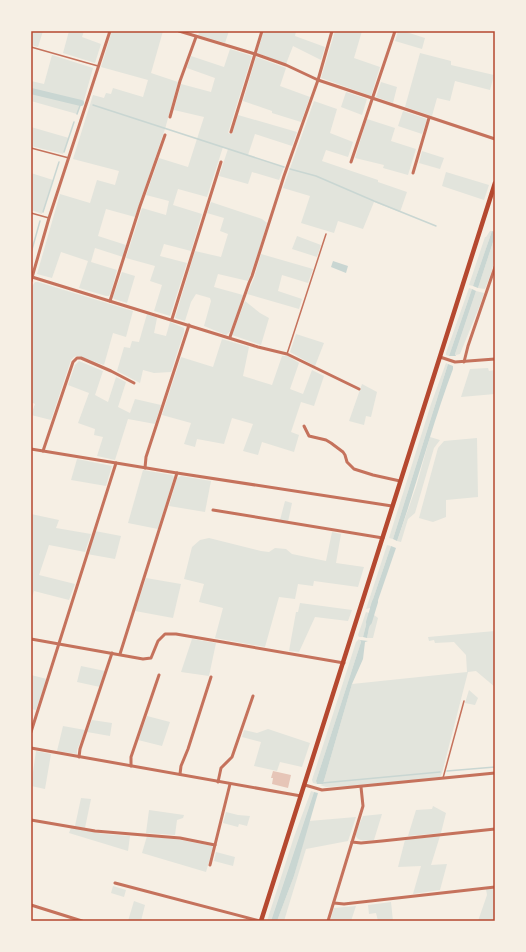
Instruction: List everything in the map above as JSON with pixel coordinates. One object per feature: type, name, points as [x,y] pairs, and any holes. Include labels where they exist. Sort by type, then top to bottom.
[{"type":"main road","points":[[261,921],[495,183]]},
{"type":"street","points":[[31,281],[49,218],[110,31]]},
{"type":"street","points":[[179,31],[255,54],[318,80],[495,139]]},
{"type":"street","points":[[231,132],[262,31]]},
{"type":"street","points":[[230,337],[318,80],[332,31]]},
{"type":"street","points":[[351,162],[395,31]]},
{"type":"street","points":[[170,117],[180,81],[196,37]]},
{"type":"street","points":[[413,173],[429,118]]},
{"type":"street","points":[[110,301],[165,135]]},
{"type":"street","points":[[172,319],[221,162]]},
{"type":"street","points":[[464,362],[495,267]]},
{"type":"street","points":[[32,277],[189,324],[258,347],[287,354],[359,389]]},
{"type":"street","points":[[145,468],[146,457],[189,324]]},
{"type":"street","points":[[440,357],[455,362],[495,359]]},
{"type":"street","points":[[43,451],[73,362],[77,358],[81,358],[105,368],[134,383]]},
{"type":"street","points":[[304,426],[309,436],[329,441],[342,452],[345,455],[347,462],[354,469],[372,475],[400,481]]},
{"type":"street","points":[[31,449],[392,506]]},
{"type":"street","points":[[31,732],[116,463]]},
{"type":"street","points":[[120,654],[177,473]]},
{"type":"street","points":[[213,510],[383,538]]},
{"type":"street","points":[[31,639],[143,659],[151,658],[158,641],[165,634],[170,633],[344,663]]},
{"type":"street","points":[[79,757],[80,749],[112,653]]},
{"type":"street","points":[[131,766],[131,757],[159,675]]},
{"type":"street","points":[[180,774],[181,766],[211,678]]},
{"type":"street","points":[[218,782],[221,768],[232,757],[252,696]]},
{"type":"street","points":[[31,748],[301,796]]},
{"type":"street","points":[[305,785],[322,790],[495,773]]},
{"type":"street","points":[[210,865],[230,784]]},
{"type":"street","points":[[328,921],[363,806],[361,787]]},
{"type":"street","points":[[31,820],[95,831],[180,838],[215,845]]},
{"type":"street","points":[[352,842],[361,843],[495,829]]},
{"type":"street","points":[[115,883],[261,921]]},
{"type":"street","points":[[334,903],[344,904],[495,887]]},
{"type":"street","points":[[31,904],[82,921]]},
{"type":"lane","points":[[31,47],[98,66]]},
{"type":"lane","points":[[31,148],[69,158]]},
{"type":"lane","points":[[31,213],[49,218]]},
{"type":"lane","points":[[287,354],[326,234]]},
{"type":"lane","points":[[442,779],[464,701]]},
{"type":"shaded area","points":[[31,31],[43,31],[38,47],[31,45]]},
{"type":"shaded area","points":[[69,31],[84,31],[82,37],[101,44],[95,63],[63,53]]},
{"type":"shaded area","points":[[112,31],[163,31],[151,73],[178,82],[165,129],[135,217],[106,209],[98,236],[126,245],[123,257],[95,248],[91,262],[117,270],[111,292],[109,296],[106,296],[79,288],[88,261],[61,252],[52,278],[37,274],[60,194],[90,203],[97,180],[115,185],[119,171],[73,159],[93,95],[104,98],[106,93],[111,94],[113,88],[143,97],[148,80],[101,67]]},
{"type":"shaded area","points":[[200,31],[229,31],[225,43],[198,35]]},
{"type":"shaded area","points":[[264,31],[296,31],[295,36],[325,47],[321,60],[293,46],[286,64],[257,53]]},
{"type":"shaded area","points":[[335,31],[362,31],[354,58],[380,67],[371,96],[321,78]]},
{"type":"shaded area","points":[[398,31],[403,31],[425,38],[422,49],[395,41]]},
{"type":"shaded area","points":[[230,49],[252,56],[228,133],[232,134],[238,115],[297,132],[292,146],[255,134],[248,155],[284,167],[279,180],[252,172],[248,184],[219,176],[228,149],[223,147],[207,197],[178,189],[173,205],[202,214],[191,251],[164,244],[160,256],[187,263],[170,316],[154,311],[162,285],[150,281],[155,266],[126,258],[142,208],[166,215],[169,201],[146,195],[159,158],[188,167],[204,117],[174,110],[181,84],[211,92],[215,78],[187,68],[191,56],[224,67]]},
{"type":"shaded area","points":[[420,53],[451,61],[451,65],[494,75],[490,90],[455,81],[450,101],[437,98],[432,116],[405,107]]},
{"type":"shaded area","points":[[52,55],[93,68],[83,104],[81,103],[77,114],[31,101],[31,81],[44,84]]},
{"type":"shaded area","points":[[256,57],[286,68],[280,86],[310,97],[301,122],[272,113],[272,111],[243,101]]},
{"type":"shaded area","points":[[381,82],[397,87],[393,103],[376,97]]},
{"type":"shaded area","points":[[346,92],[367,99],[362,115],[341,107]]},
{"type":"shaded area","points":[[314,101],[337,109],[330,133],[353,142],[348,157],[326,150],[322,161],[378,180],[378,182],[407,192],[400,212],[374,202],[363,229],[338,221],[334,233],[301,223],[310,196],[283,188]]},
{"type":"shaded area","points":[[403,111],[427,119],[422,134],[398,126]]},
{"type":"shaded area","points":[[367,119],[395,128],[391,141],[416,149],[408,175],[383,168],[384,165],[355,158]]},
{"type":"shaded area","points":[[31,127],[69,138],[63,154],[31,146]]},
{"type":"shaded area","points":[[422,151],[444,158],[440,169],[419,163]]},
{"type":"shaded area","points":[[446,172],[489,185],[484,200],[442,186]]},
{"type":"shaded area","points":[[31,173],[53,180],[42,214],[31,210]]},
{"type":"shaded area","points":[[211,202],[262,219],[267,223],[248,281],[218,274],[214,287],[243,295],[231,331],[226,335],[204,326],[211,301],[210,298],[196,294],[191,302],[185,321],[175,318],[195,251],[221,257],[228,234],[220,231],[224,218],[207,213]]},
{"type":"shaded area","points":[[490,231],[492,231],[473,286],[469,285],[485,237]]},
{"type":"shaded area","points":[[492,231],[495,232],[495,236],[478,288],[473,286]]},
{"type":"shaded area","points":[[297,236],[321,245],[317,257],[292,249]]},
{"type":"shaded area","points":[[495,236],[495,245],[493,249],[494,263],[491,274],[485,289],[478,288]]},
{"type":"shaded area","points":[[261,254],[313,269],[308,283],[282,275],[278,291],[302,299],[299,309],[247,294],[254,278]]},
{"type":"shaded area","points":[[333,261],[348,266],[346,273],[331,267]]},
{"type":"shaded area","points":[[122,272],[135,276],[127,303],[114,299],[113,297]]},
{"type":"shaded area","points":[[35,282],[133,311],[126,337],[113,333],[104,365],[78,356],[71,360],[51,420],[31,415],[35,404],[31,402],[31,288]]},
{"type":"shaded area","points":[[469,288],[472,289],[449,356],[446,355],[446,353]]},
{"type":"shaded area","points":[[472,289],[476,291],[455,354],[456,356],[449,356]]},
{"type":"shaded area","points":[[476,291],[484,293],[460,354],[456,355],[455,354]]},
{"type":"shaded area","points":[[245,301],[269,318],[261,345],[232,335]]},
{"type":"shaded area","points":[[147,314],[157,318],[154,333],[166,336],[170,322],[184,328],[184,332],[171,372],[154,373],[143,370],[140,383],[117,371],[124,347],[130,348],[132,341],[139,342]]},
{"type":"shaded area","points":[[296,334],[324,343],[315,366],[290,352]]},
{"type":"shaded area","points":[[222,339],[249,347],[243,376],[272,385],[282,356],[288,356],[299,363],[290,389],[303,394],[312,370],[324,376],[314,406],[301,402],[291,432],[299,435],[294,452],[262,442],[258,455],[243,451],[253,424],[232,418],[224,444],[197,439],[195,447],[184,444],[191,423],[162,415],[181,357],[213,367]]},
{"type":"shaded area","points":[[79,361],[103,371],[95,395],[108,402],[116,377],[126,382],[118,407],[130,413],[135,399],[161,405],[155,424],[128,419],[115,460],[97,456],[103,437],[94,435],[95,429],[78,423],[89,393],[68,385],[75,365]]},
{"type":"shaded area","points":[[446,363],[448,364],[393,539],[389,538],[431,404]]},
{"type":"shaded area","points":[[448,364],[453,366],[453,369],[438,411],[397,541],[393,539]]},
{"type":"shaded area","points":[[488,368],[489,371],[495,370],[495,394],[461,397],[470,369]]},
{"type":"shaded area","points":[[362,384],[377,392],[371,417],[366,416],[364,425],[349,421]]},
{"type":"shaded area","points":[[430,437],[440,440],[434,448],[415,513],[408,519],[401,542],[397,541],[416,487]]},
{"type":"shaded area","points":[[477,438],[478,497],[446,500],[446,517],[433,522],[419,518],[438,448],[444,441]]},
{"type":"shaded area","points":[[77,459],[112,466],[106,486],[71,480]]},
{"type":"shaded area","points":[[143,470],[172,475],[174,477],[158,529],[128,523]]},
{"type":"shaded area","points":[[181,476],[211,481],[205,512],[169,506],[177,478]]},
{"type":"shaded area","points":[[285,501],[292,503],[288,522],[280,520]]},
{"type":"shaded area","points":[[31,514],[59,520],[56,528],[91,534],[85,552],[49,545],[39,575],[75,584],[69,600],[34,591],[31,601]]},
{"type":"shaded area","points":[[95,531],[121,536],[115,559],[87,554]]},
{"type":"shaded area","points":[[332,532],[341,534],[336,563],[364,567],[358,587],[314,581],[313,586],[298,584],[295,599],[279,597],[265,647],[215,638],[223,608],[199,602],[204,584],[184,579],[192,547],[200,540],[209,538],[261,551],[269,552],[275,548],[286,549],[292,554],[326,561]]},
{"type":"shaded area","points":[[387,545],[391,546],[370,608],[366,609]]},
{"type":"shaded area","points":[[391,546],[396,548],[375,609],[370,608]]},
{"type":"shaded area","points":[[146,578],[181,584],[173,618],[135,611]]},
{"type":"shaded area","points":[[300,603],[352,610],[348,621],[315,617],[299,652],[289,651],[296,612],[298,612]]},
{"type":"shaded area","points":[[366,612],[369,613],[363,637],[359,637],[358,635]]},
{"type":"shaded area","points":[[369,613],[374,615],[367,638],[363,637]]},
{"type":"shaded area","points":[[374,615],[378,618],[373,638],[367,638],[369,628]]},
{"type":"shaded area","points":[[495,631],[495,687],[476,671],[468,672],[440,777],[370,785],[326,787],[320,785],[323,784],[352,684],[467,672],[466,655],[454,642],[435,643],[434,640],[429,641],[428,637]]},
{"type":"shaded area","points":[[192,639],[216,643],[209,676],[181,672]]},
{"type":"shaded area","points":[[359,639],[361,642],[316,781],[317,784],[313,783],[312,780],[356,642]]},
{"type":"shaded area","points":[[360,640],[368,641],[365,642],[363,659],[352,684],[323,784],[317,784],[316,781],[361,642]]},
{"type":"shaded area","points":[[81,666],[105,671],[100,687],[77,682]]},
{"type":"shaded area","points":[[31,675],[47,679],[36,710],[31,709]]},
{"type":"shaded area","points":[[469,690],[478,698],[475,705],[465,703]]},
{"type":"shaded area","points":[[147,716],[170,722],[162,746],[138,740]]},
{"type":"shaded area","points":[[92,720],[112,723],[110,736],[87,732]]},
{"type":"shaded area","points":[[63,726],[85,730],[77,750],[77,754],[57,751]]},
{"type":"shaded area","points":[[268,729],[310,743],[302,767],[280,762],[277,771],[254,766],[261,742],[242,737],[244,730],[257,733]]},
{"type":"shaded area","points":[[36,751],[51,754],[45,789],[31,786]]},
{"type":"shaded area","points":[[311,791],[314,792],[271,921],[267,921],[294,837]]},
{"type":"shaded area","points":[[314,792],[318,793],[294,876],[277,921],[271,921]]},
{"type":"shaded area","points":[[81,798],[91,799],[85,828],[75,826]]},
{"type":"shaded area","points":[[433,806],[446,813],[441,833],[408,836],[416,810],[432,809]]},
{"type":"shaded area","points":[[149,810],[184,815],[183,818],[177,820],[175,835],[146,833]]},
{"type":"shaded area","points":[[226,812],[250,816],[247,826],[239,824],[238,827],[223,823]]},
{"type":"shaded area","points":[[382,814],[374,840],[366,841],[357,838],[357,832],[363,816]]},
{"type":"shaded area","points":[[356,817],[348,841],[306,849],[284,921],[277,921],[294,876],[309,821]]},
{"type":"shaded area","points":[[71,828],[104,834],[130,836],[128,851],[69,833]]},
{"type":"shaded area","points":[[147,836],[181,840],[212,846],[213,848],[206,872],[142,853]]},
{"type":"shaded area","points":[[440,836],[431,865],[447,864],[440,890],[413,894],[421,866],[398,867],[405,840]]},
{"type":"shaded area","points":[[216,852],[235,857],[233,866],[214,861]]},
{"type":"shaded area","points":[[113,886],[126,890],[124,897],[111,893]]},
{"type":"shaded area","points":[[495,888],[494,921],[478,921],[487,895],[486,889]]},
{"type":"shaded area","points":[[134,901],[145,905],[141,921],[128,921]]},
{"type":"shaded area","points":[[391,902],[393,921],[378,921],[376,913],[369,914],[368,905]]},
{"type":"shaded area","points":[[356,906],[351,921],[330,921],[334,908]]},
{"type":"building","points":[[273,771],[291,775],[288,788],[272,784],[273,778],[271,778]]},
{"type":"waterway","points":[[31,91],[81,103]]},
{"type":"waterway","points":[[77,114],[81,103]]},
{"type":"waterway","points":[[93,105],[284,167]]},
{"type":"waterway","points":[[64,152],[74,122]]},
{"type":"waterway","points":[[43,212],[59,162]]},
{"type":"waterway","points":[[290,169],[316,176],[436,226]]},
{"type":"waterway","points":[[31,253],[40,221]]},
{"type":"waterway","points":[[369,622],[375,602]]},
{"type":"waterway","points":[[447,771],[495,767]]},
{"type":"waterway","points":[[322,783],[440,772]]}]
